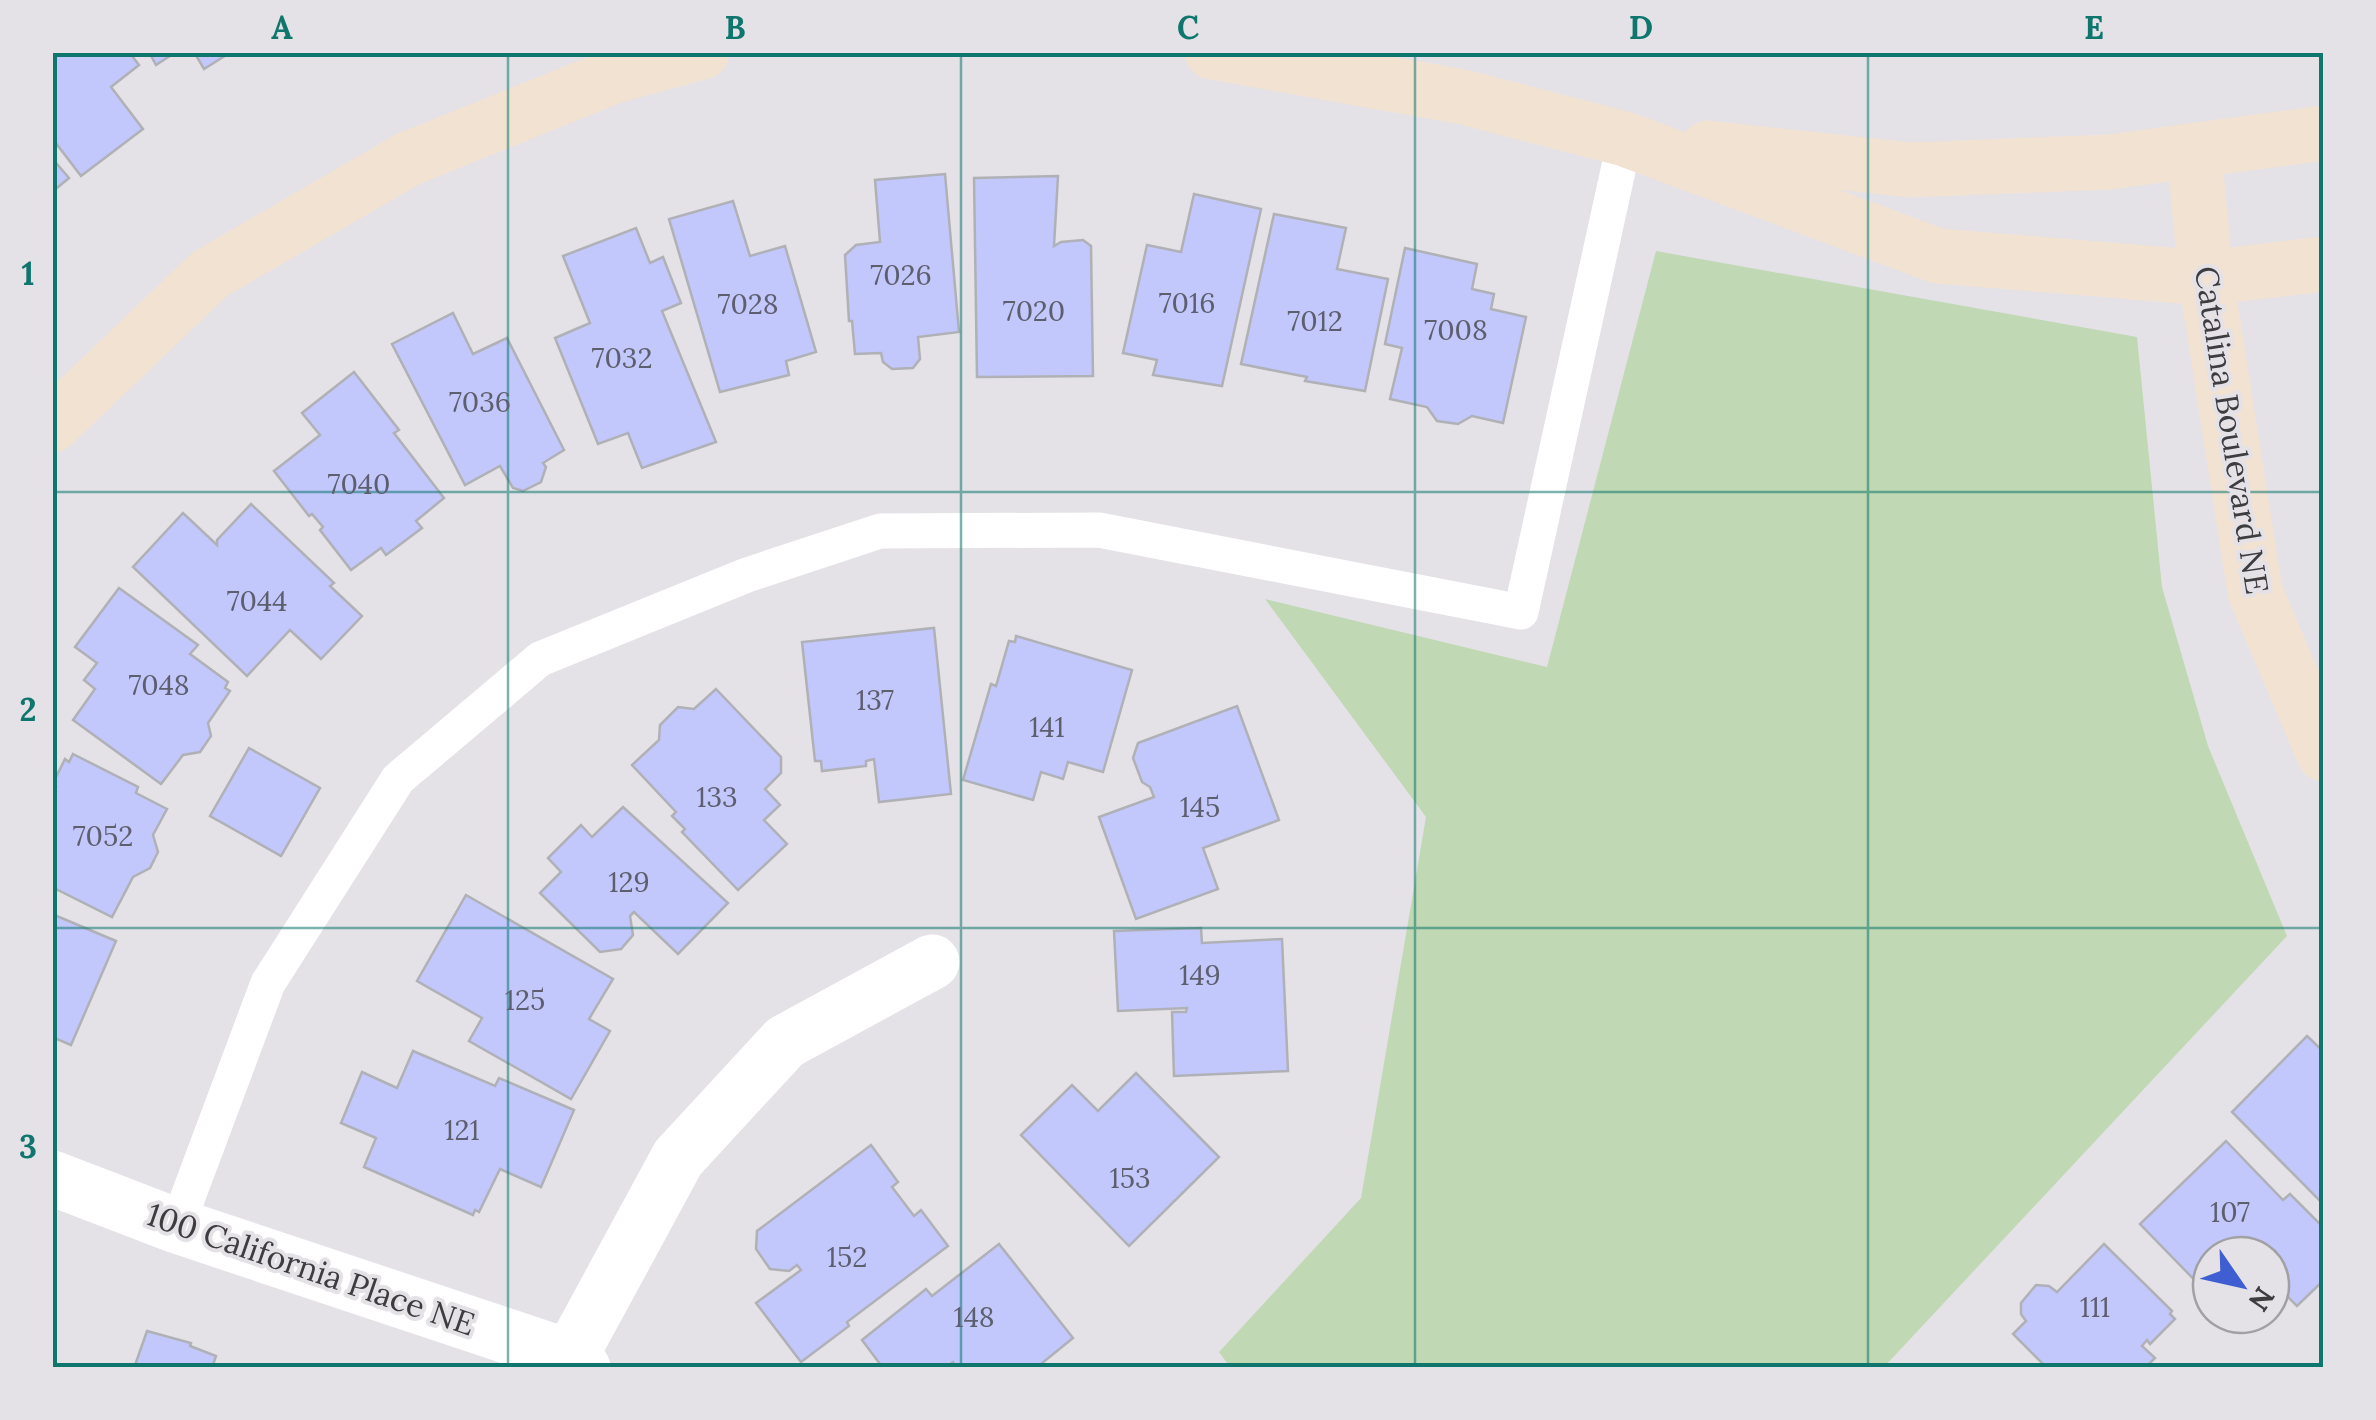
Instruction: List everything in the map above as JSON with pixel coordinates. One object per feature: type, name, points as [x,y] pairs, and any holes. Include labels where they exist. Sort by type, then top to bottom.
[{"type":"street","points":[[53,423],[210,274],[408,159],[614,76],[702,52]]},
{"type":"street","points":[[1212,52],[1463,97],[1625,139],[1938,256],[2206,278],[2324,264]]},
{"type":"street","points":[[1625,139],[1910,170],[2109,162],[2324,133]]},
{"type":"street","name":"Catalina Boulevard NE","points":[[2194,152],[2206,278],[2254,592],[2324,754]]},
{"type":"street","name":"100 California Place NE","points":[[52,1178],[177,1226],[576,1362],[678,1158],[785,1042],[932,962]]},
{"type":"lane","points":[[177,1226],[268,983],[388,795],[398,780],[540,659],[747,575],[880,531],[1099,530],[1521,612],[1625,139]]},
{"type":"green space","points":[[1656,251],[2137,337],[2162,587],[2208,746],[2287,936],[1884,1367],[1230,1367],[1219,1352],[1361,1198],[1426,817],[1265,599],[1547,667]]},
{"type":"building","points":[[52,52],[129,52],[139,65],[111,87],[143,129],[81,176],[52,138]]},
{"type":"building","points":[[149,52],[176,52],[156,65]]},
{"type":"building","points":[[194,52],[231,52],[204,69]]},
{"type":"building","points":[[52,158],[69,178],[52,192]]},
{"type":"building","points":[[945,174],[959,332],[918,337],[920,359],[913,368],[892,369],[883,362],[881,353],[855,354],[845,255],[856,245],[880,242],[875,180]]},
{"type":"building","points":[[1058,176],[1054,246],[1083,240],[1091,246],[1093,376],[977,377],[974,178]]},
{"type":"building","points":[[1194,194],[1261,209],[1222,386],[1153,375],[1157,360],[1123,353],[1147,245],[1181,252]]},
{"type":"building","points":[[733,201],[750,256],[785,246],[816,352],[786,361],[789,375],[720,392],[669,219]]},
{"type":"building","points":[[1274,214],[1346,228],[1337,269],[1388,279],[1365,391],[1241,364]]},
{"type":"building","points":[[636,228],[650,263],[663,257],[681,303],[662,311],[716,442],[642,468],[628,433],[598,444],[555,338],[590,323],[563,256]]},
{"type":"building","points":[[1405,248],[1477,264],[1472,289],[1494,294],[1491,309],[1526,317],[1503,423],[1472,416],[1458,424],[1437,421],[1427,407],[1390,399],[1402,348],[1385,344]]},
{"type":"building","points":[[453,313],[473,354],[507,338],[564,450],[543,463],[546,467],[541,482],[523,491],[513,488],[500,466],[465,485],[392,344]]},
{"type":"building","points":[[354,372],[444,498],[416,521],[422,528],[386,555],[381,548],[351,570],[320,530],[323,527],[312,514],[309,516],[274,471],[320,435],[302,413]]},
{"type":"building","points":[[251,504],[334,583],[330,586],[362,616],[321,659],[290,630],[247,676],[133,567],[183,513],[217,545],[217,540]]},
{"type":"building","points":[[119,588],[198,645],[190,654],[228,682],[225,688],[230,691],[208,723],[211,736],[200,752],[183,755],[161,784],[73,720],[95,689],[84,680],[97,663],[75,647]]},
{"type":"building","points":[[934,628],[951,794],[879,802],[874,759],[866,761],[866,766],[822,771],[821,761],[815,761],[802,642]]},
{"type":"building","points":[[1016,636],[1132,670],[1103,772],[1068,762],[1063,779],[1041,772],[1033,800],[963,780],[991,684],[996,686],[1009,641],[1015,642]]},
{"type":"building","points":[[716,689],[781,757],[781,773],[765,789],[780,805],[764,820],[787,844],[738,890],[682,832],[685,829],[672,816],[676,812],[632,765],[659,740],[660,725],[678,707],[694,709]]},
{"type":"building","points":[[1237,706],[1279,820],[1203,848],[1218,889],[1136,919],[1099,817],[1154,797],[1150,787],[1142,782],[1133,758],[1138,743]]},
{"type":"building","points":[[249,748],[320,788],[281,856],[210,816]]},
{"type":"building","points":[[73,754],[138,787],[136,793],[167,809],[153,835],[158,852],[150,868],[133,877],[112,917],[52,887],[52,795],[56,787],[52,785],[65,759],[69,762]]},
{"type":"building","points":[[623,807],[728,903],[678,954],[634,912],[630,916],[633,935],[621,949],[600,952],[540,893],[561,872],[548,858],[581,825],[592,837]]},
{"type":"building","points":[[466,895],[613,979],[589,1019],[610,1031],[571,1099],[469,1041],[482,1018],[417,981]]},
{"type":"building","points":[[52,914],[116,941],[71,1045],[52,1037]]},
{"type":"building","points":[[1201,928],[1202,943],[1282,939],[1288,1071],[1174,1076],[1172,1012],[1186,1012],[1187,1008],[1118,1011],[1114,931]]},
{"type":"building","points":[[2307,1036],[2324,1052],[2324,1205],[2232,1112]]},
{"type":"building","points":[[413,1051],[495,1086],[499,1078],[574,1110],[541,1187],[500,1169],[479,1212],[475,1210],[473,1215],[364,1167],[376,1138],[341,1123],[362,1072],[397,1088]]},
{"type":"building","points":[[1136,1073],[1219,1157],[1129,1246],[1021,1135],[1072,1085],[1098,1111]]},
{"type":"building","points":[[2226,1141],[2283,1200],[2290,1194],[2324,1228],[2324,1280],[2297,1306],[2291,1300],[2291,1235],[2191,1235],[2191,1276],[2140,1224]]},
{"type":"building","points":[[871,1145],[898,1182],[892,1187],[914,1216],[921,1210],[948,1246],[801,1362],[756,1303],[801,1270],[797,1265],[789,1271],[770,1269],[756,1249],[757,1231]]},
{"type":"building","points":[[999,1244],[1073,1338],[1036,1368],[957,1368],[953,1362],[945,1368],[883,1368],[862,1340],[926,1289],[932,1296]]},
{"type":"building","points":[[2104,1244],[2172,1311],[2175,1319],[2150,1344],[2147,1340],[2142,1346],[2155,1358],[2145,1368],[2047,1368],[2013,1334],[2026,1321],[2021,1303],[2036,1285],[2049,1286],[2057,1292]]},
{"type":"building","points":[[147,1331],[191,1343],[190,1346],[216,1356],[212,1368],[134,1368]]}]
